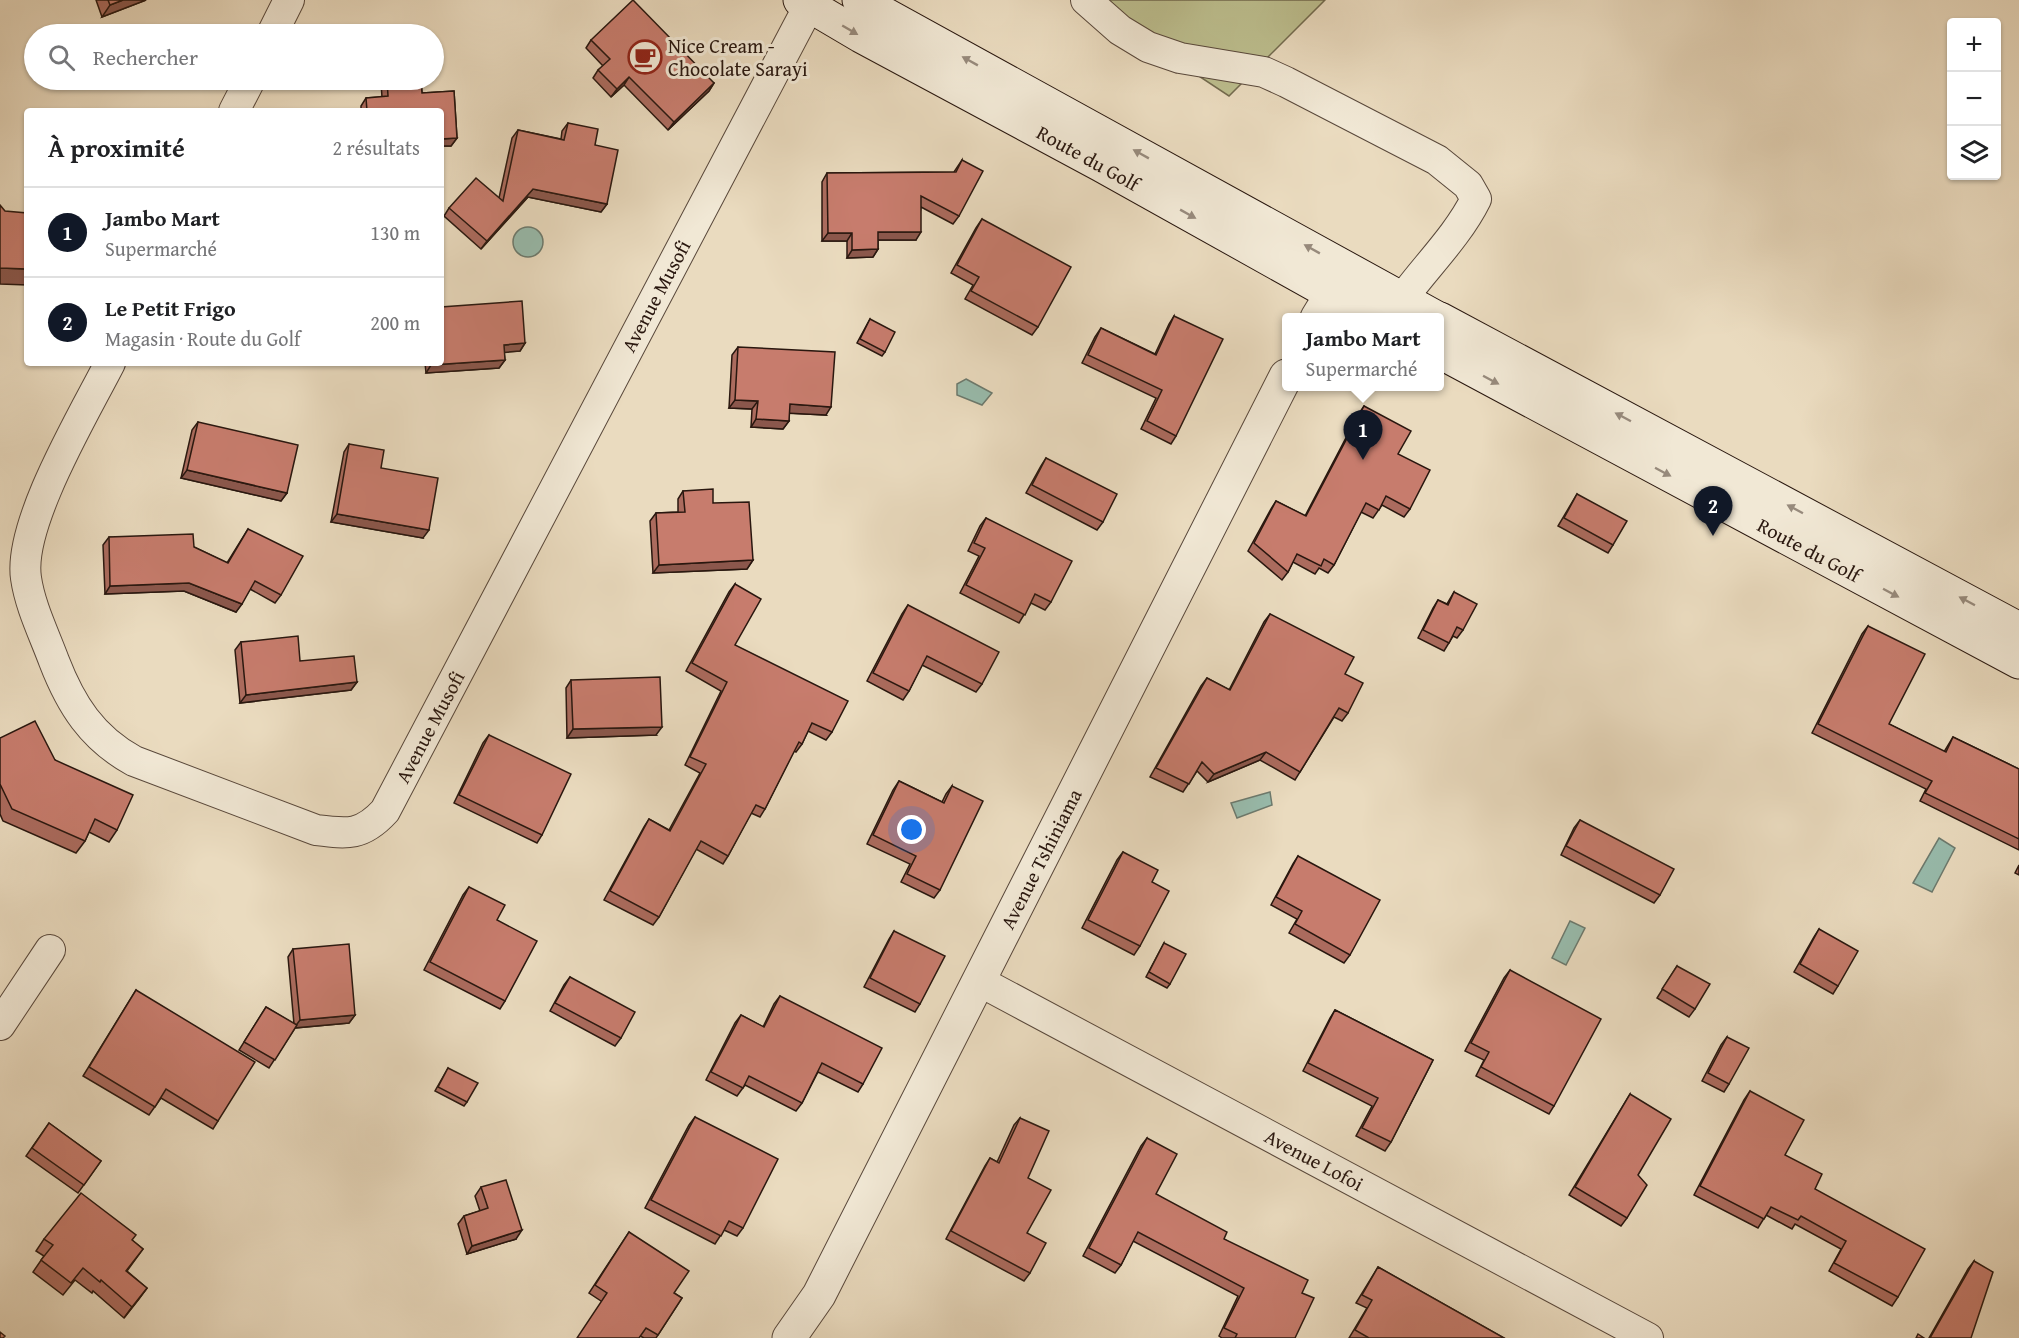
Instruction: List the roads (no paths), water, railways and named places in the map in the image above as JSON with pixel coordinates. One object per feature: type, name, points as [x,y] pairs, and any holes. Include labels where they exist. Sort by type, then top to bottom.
[{"type":"main road","points":[[859,0],[1332,294],[1416,313]]},
{"type":"main road","name":"Route du Golf","points":[[807,2],[1366,313]]},
{"type":"main road","points":[[1444,321],[2019,628]]},
{"type":"main road","name":"Route du Golf","points":[[1444,354],[2019,662]]},
{"type":"main road","name":"Avenue Tshiniama","points":[[789,1338],[819,1294],[1282,386]]},
{"type":"street","points":[[277,24],[289,0]]},
{"type":"street","points":[[1086,0],[1120,30],[1149,47],[1180,58],[1263,72],[1437,160],[1468,185],[1476,199],[1468,216],[1395,308]]},
{"type":"street","name":"Avenue Musofi","points":[[109,366],[39,506],[26,549],[26,578],[65,690],[91,729],[115,751],[134,761],[316,830],[345,834],[364,830],[385,811],[807,2]]},
{"type":"street","points":[[236,108],[245,90]]},
{"type":"street","points":[[0,1025],[50,950]]},
{"type":"street","name":"Avenue Lofoi","points":[[979,981],[1648,1338]]},
{"type":"place","name":"Nice Cream - Chocolate Sarayi","points":[[645,57]]},
{"type":"place","name":"Jambo Mart","points":[[1363,460]]},
{"type":"place","name":"Le Petit Frigo","points":[[1713,536]]}]
